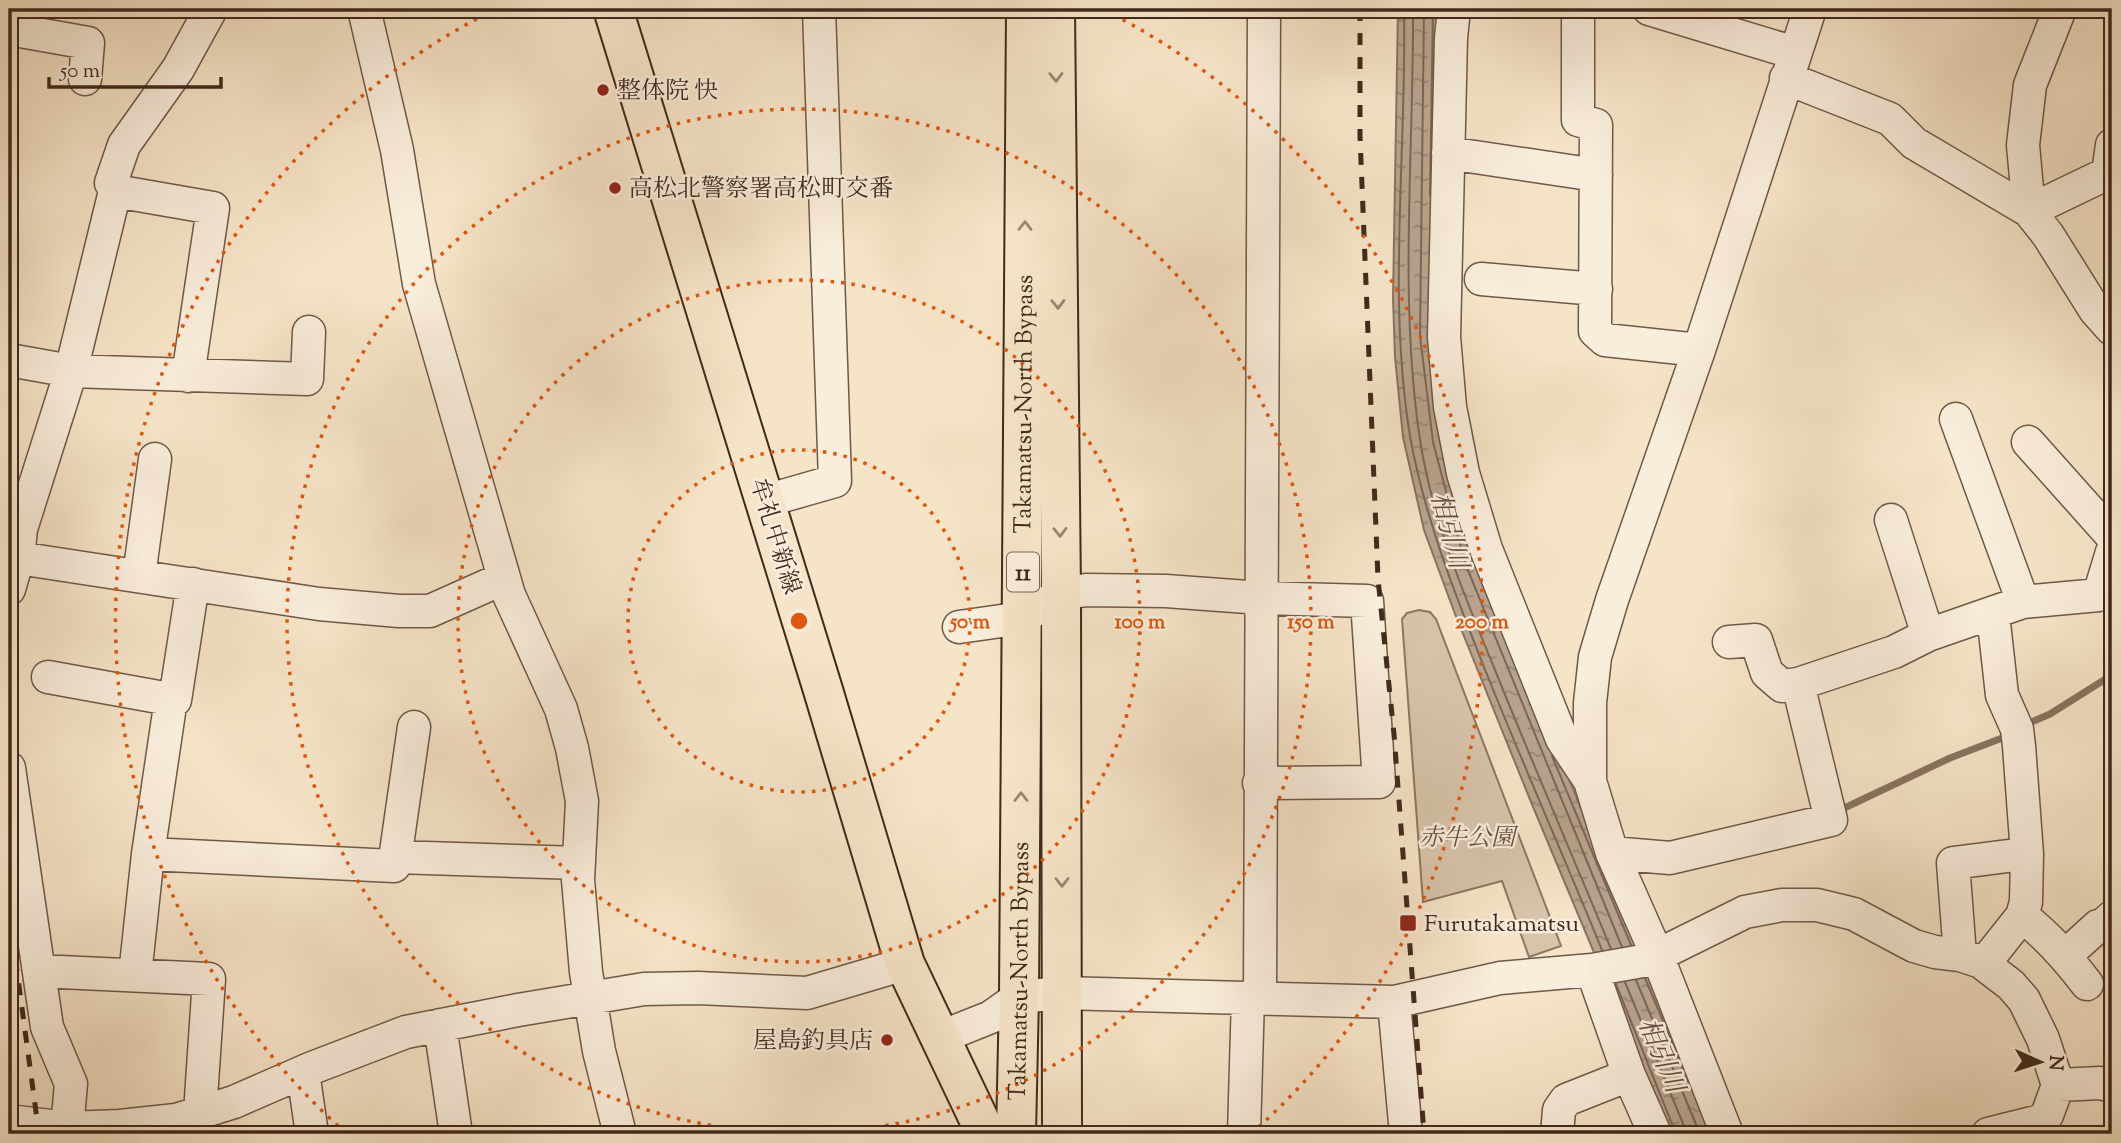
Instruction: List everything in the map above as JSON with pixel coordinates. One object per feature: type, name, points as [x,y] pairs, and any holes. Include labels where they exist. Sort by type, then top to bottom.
[{"type":"main road","name":"牟礼中新線","points":[[613,9],[905,964],[986,1134]]},
{"type":"main road","name":"Takamatsu-North Bypass","points":[[1016,1134],[1023,618],[1026,9]]},
{"type":"main road","name":"Takamatsu-North Bypass","points":[[1055,9],[1061,594],[1062,1134]]},
{"type":"street","points":[[9,589],[18,558],[21,529],[71,371],[115,191],[111,183],[124,145],[178,69],[211,9]]},
{"type":"street","points":[[364,9],[397,150],[419,284],[509,595],[561,709],[572,748],[582,801],[580,906],[590,998],[599,1051],[620,1134]]},
{"type":"street","points":[[765,501],[835,481],[819,9]]},
{"type":"street","points":[[1244,1134],[1254,997],[1259,783],[1264,9]]},
{"type":"street","points":[[1454,9],[1451,38],[1444,337],[1450,407],[1463,473],[1486,549],[1562,739],[1590,781],[1612,853],[1652,957],[1727,1134]]},
{"type":"street","points":[[1578,9],[1578,120],[1596,125],[1595,331],[1605,340],[1699,350]]},
{"type":"street","points":[[1648,9],[1790,65],[1889,120],[1914,143],[2029,211],[2100,292],[2112,329]]},
{"type":"street","points":[[1590,781],[1590,703],[1595,657],[1810,9]]},
{"type":"street","points":[[2029,211],[2023,145],[2030,85],[2060,9]]},
{"type":"street","points":[[9,29],[88,43],[85,79]]},
{"type":"street","points":[[2029,211],[2108,173],[2112,145]]},
{"type":"street","points":[[1448,153],[1596,175]]},
{"type":"street","points":[[115,191],[213,208],[188,376]]},
{"type":"street","points":[[1481,279],[1595,289]]},
{"type":"street","points":[[9,359],[71,371],[307,379],[309,332]]},
{"type":"street","points":[[1956,419],[2023,602]]},
{"type":"street","points":[[2028,442],[2112,536]]},
{"type":"street","points":[[139,576],[155,459]]},
{"type":"street","points":[[1891,520],[1928,635]]},
{"type":"street","points":[[1729,642],[1756,640],[1767,673],[1782,686],[1798,684],[1894,652],[1928,635],[2023,602],[2099,595],[2112,552]]},
{"type":"street","points":[[18,558],[319,604],[400,611],[430,611],[504,578]]},
{"type":"street","points":[[48,677],[174,700],[193,584]]},
{"type":"street","points":[[959,627],[1023,618],[1061,594],[1086,590],[1166,591],[1261,598],[1367,601],[1379,782],[1259,783]]},
{"type":"street","points":[[941,1037],[991,1017],[1019,997],[1062,993],[1394,1002],[1500,978],[1597,970],[1652,957],[1745,912],[1782,905],[1817,905],[1854,914],[1914,946],[1935,953],[1971,958],[1991,955],[2022,916],[2026,902],[2027,853],[2017,729],[2002,695],[1993,614]]},
{"type":"street","points":[[1612,853],[1670,858],[1831,820],[1798,684]]},
{"type":"street","points":[[135,975],[148,854],[171,699]]},
{"type":"street","points":[[148,854],[394,866],[414,727]]},
{"type":"street","points":[[9,768],[47,1027],[71,1084],[75,1130]]},
{"type":"street","points":[[1988,1134],[2039,1121],[2047,1115],[2058,1085],[2043,1039],[2024,1000],[2011,985],[1971,958],[1952,863],[2008,856]]},
{"type":"street","points":[[396,857],[579,863]]},
{"type":"street","points":[[2022,916],[2047,935],[2087,984]]},
{"type":"street","points":[[2065,956],[2112,917]]},
{"type":"street","points":[[9,1121],[75,1130],[190,1121],[303,1072],[406,1032],[644,989],[698,988],[807,993],[905,964]]},
{"type":"street","points":[[1597,970],[1629,1075],[1655,1134]]},
{"type":"street","points":[[39,971],[209,979],[190,1121]]},
{"type":"street","points":[[1394,1002],[1406,1134]]},
{"type":"street","points":[[440,1025],[456,1134]]},
{"type":"street","points":[[303,1072],[312,1134]]},
{"type":"street","points":[[1557,1134],[1559,1111],[1566,1100],[1629,1075]]},
{"type":"street","points":[[2058,1085],[2100,1083],[2112,1086]]},
{"type":"green space","name":"赤牛公園","points":[[1419,610],[1430,612],[1436,619],[1561,946],[1529,957],[1502,881],[1423,902],[1402,619],[1407,613]]},
{"type":"water","name":"相引川","points":[[1398,9],[1440,9],[1436,337],[1526,672],[1717,1134],[1670,1134],[1531,802],[1424,530],[1403,437],[1395,357],[1393,298]]},
{"type":"waterway","points":[[2025,725],[2050,714],[2112,675]]},
{"type":"waterway","points":[[1838,811],[1950,758],[2010,735]]},
{"type":"railway","points":[[1360,9],[1360,136],[1378,579],[1394,734],[1424,1134]]},
{"type":"railway","points":[[9,912],[39,1134]]},
{"type":"place","name":"整体院 快","points":[[603,90]]},
{"type":"place","name":"高松北警察署高松町交番","points":[[615,188]]},
{"type":"place","name":"Furutakamatsu","points":[[1408,923]]},
{"type":"place","name":"屋島釣具店","points":[[887,1040]]}]
